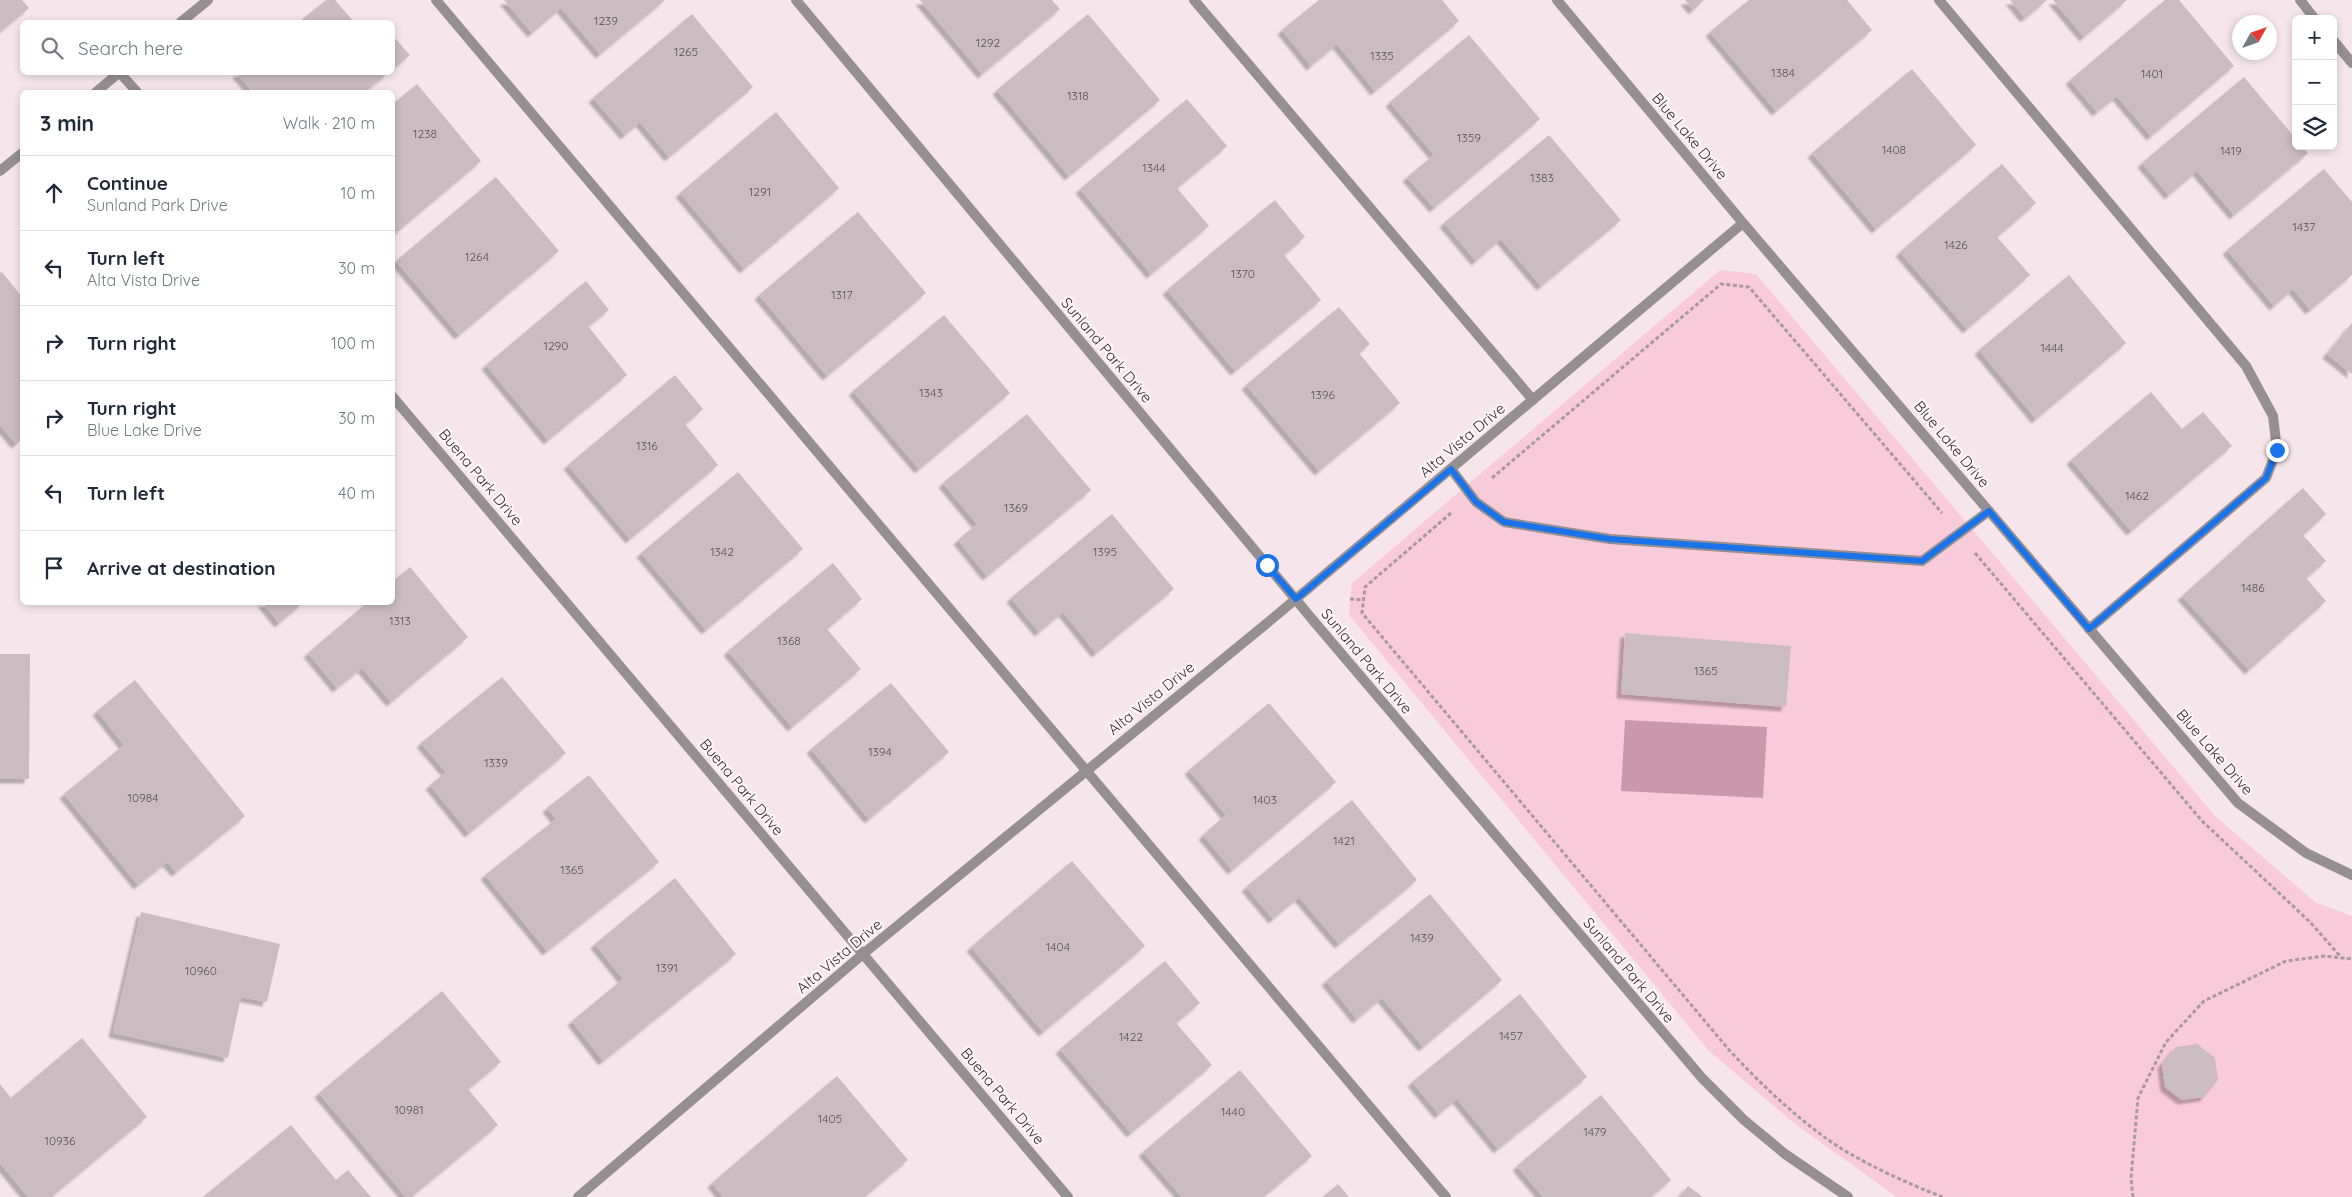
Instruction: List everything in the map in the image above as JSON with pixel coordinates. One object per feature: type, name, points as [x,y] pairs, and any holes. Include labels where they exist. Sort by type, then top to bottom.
[{"type":"street","points":[[183,20],[208,0]]},
{"type":"street","points":[[436,0],[1088,770],[1446,1197]]},
{"type":"street","name":"Sunland Park Drive","points":[[796,0],[1296,599],[1702,1078],[1744,1120],[1786,1154],[1848,1197]]},
{"type":"street","points":[[1194,0],[1533,400]]},
{"type":"street","name":"Blue Lake Drive","points":[[1557,0],[1743,223],[2238,803],[2306,853],[2352,876]]},
{"type":"street","points":[[1939,0],[2246,366],[2272,416],[2277,450],[2266,478],[2089,629]]},
{"type":"street","points":[[2300,0],[2312,15]]},
{"type":"street","points":[[2337,45],[2352,63]]},
{"type":"street","points":[[99,90],[117,75]]},
{"type":"street","points":[[122,75],[135,90]]},
{"type":"street","points":[[0,171],[20,155]]},
{"type":"street","name":"Alta Vista Drive","points":[[578,1197],[863,954],[1296,599],[1743,223]]},
{"type":"street","name":"Buena Park Drive","points":[[395,400],[1068,1197]]},
{"type":"street","points":[[1451,469],[1476,502],[1504,522],[1610,539],[1922,561],[1989,511]]},
{"type":"path","points":[[1943,1197],[1876,1167],[1824,1137],[1763,1087],[1723,1044],[1362,613],[1365,587],[1721,284],[1749,287],[2202,821],[2309,921],[2341,957]]},
{"type":"path","points":[[1350,599],[1364,600]]},
{"type":"path","points":[[2133,1197],[2131,1178],[2138,1098],[2166,1042],[2204,1001],[2286,961],[2325,956],[2352,959]]},
{"type":"shaded area","points":[[1720,270],[1756,274],[2216,817],[2315,902],[2352,916],[2352,1197],[1897,1197],[1795,1124],[1709,1051],[1349,615],[1352,583]]},
{"type":"shaded area","points":[[1625,720],[1767,727],[1763,798],[1621,791]]},
{"type":"building","points":[[0,0],[22,0],[29,8],[0,32]]},
{"type":"building","points":[[326,0],[335,0],[352,20],[301,20]]},
{"type":"building","points":[[504,0],[665,0],[600,54],[561,8],[532,33]]},
{"type":"building","points":[[920,0],[1052,0],[1060,9],[982,74]]},
{"type":"building","points":[[1319,0],[1442,0],[1459,21],[1375,91],[1337,44],[1311,66],[1282,30]]},
{"type":"building","points":[[1685,0],[1704,0],[1693,10]]},
{"type":"building","points":[[1749,0],[1847,0],[1872,30],[1776,111],[1710,32]]},
{"type":"building","points":[[2010,0],[2047,0],[2025,18]]},
{"type":"building","points":[[2053,0],[2127,0],[2084,37]]},
{"type":"building","points":[[2165,0],[2179,0],[2234,66],[2151,136],[2117,96],[2097,112],[2070,80]]},
{"type":"building","points":[[692,14],[753,87],[669,157],[640,122],[625,135],[593,98]]},
{"type":"building","points":[[1088,14],[1160,100],[1069,176],[997,90]]},
{"type":"building","points":[[1469,35],[1540,119],[1434,208],[1407,177],[1434,155],[1390,102]]},
{"type":"building","points":[[395,38],[410,55],[395,68]]},
{"type":"building","points":[[1912,69],[1976,145],[1876,229],[1812,153]]},
{"type":"building","points":[[238,75],[385,75],[367,90],[251,90]]},
{"type":"building","points":[[2244,77],[2292,134],[2292,150],[2305,150],[2308,153],[2234,215],[2197,171],[2169,195],[2142,163]]},
{"type":"building","points":[[417,84],[481,161],[395,233],[395,102]]},
{"type":"building","points":[[1187,99],[1227,146],[1177,188],[1209,226],[1151,274],[1080,189]]},
{"type":"building","points":[[776,112],[839,188],[744,269],[680,193]]},
{"type":"building","points":[[1549,135],[1621,220],[1541,286],[1501,239],[1476,261],[1444,223]]},
{"type":"building","points":[[2002,164],[2036,203],[1997,237],[2030,275],[1967,329],[1900,252]]},
{"type":"building","points":[[2324,169],[2352,202],[2352,275],[2310,310],[2293,289],[2274,306],[2227,250]]},
{"type":"building","points":[[496,177],[559,251],[459,335],[396,261]]},
{"type":"building","points":[[1275,200],[1305,237],[1284,255],[1321,300],[1235,371],[1167,290]]},
{"type":"building","points":[[858,212],[926,293],[827,376],[759,295]]},
{"type":"building","points":[[2,272],[20,294],[20,441],[16,444],[0,425],[0,273]]},
{"type":"building","points":[[2069,275],[2126,343],[2036,419],[1979,350]]},
{"type":"building","points":[[586,281],[609,310],[588,326],[627,375],[548,440],[486,365]]},
{"type":"building","points":[[1339,307],[1370,344],[1359,353],[1400,403],[1319,471],[1246,385]]},
{"type":"building","points":[[944,315],[1010,393],[919,469],[853,391]]},
{"type":"building","points":[[2352,323],[2352,374],[2327,354]]},
{"type":"building","points":[[675,375],[703,409],[685,424],[718,465],[630,539],[568,465]]},
{"type":"building","points":[[2151,392],[2182,429],[2203,412],[2232,446],[2131,531],[2071,460]]},
{"type":"building","points":[[1027,414],[1091,490],[987,576],[958,540],[977,524],[943,483]]},
{"type":"building","points":[[738,472],[803,549],[706,630],[641,553]]},
{"type":"building","points":[[2303,488],[2326,514],[2303,535],[2326,561],[2306,578],[2326,601],[2249,670],[2182,596]]},
{"type":"building","points":[[1112,514],[1174,589],[1096,653],[1063,612],[1039,632],[1011,598]]},
{"type":"building","points":[[833,563],[862,599],[827,629],[861,669],[792,727],[728,651]]},
{"type":"building","points":[[410,567],[468,637],[391,702],[362,668],[337,688],[308,653],[364,605],[395,605],[395,580]]},
{"type":"building","points":[[264,605],[300,605],[279,623]]},
{"type":"building","points":[[1625,633],[1791,646],[1786,707],[1621,694]]},
{"type":"building","points":[[0,654],[30,654],[29,779],[0,779]]},
{"type":"building","points":[[502,677],[566,753],[469,833],[430,785],[446,772],[421,743]]},
{"type":"building","points":[[135,680],[245,816],[176,872],[167,862],[138,885],[64,794],[124,745],[97,711]]},
{"type":"building","points":[[891,683],[949,752],[869,819],[811,749]]},
{"type":"building","points":[[1269,703],[1336,782],[1232,870],[1203,835],[1226,815],[1189,770]]},
{"type":"building","points":[[589,775],[659,862],[547,951],[485,875],[556,819],[547,808]]},
{"type":"building","points":[[1352,800],[1417,880],[1339,944],[1299,897],[1273,919],[1246,887]]},
{"type":"building","points":[[1072,861],[1145,946],[1043,1032],[971,947]]},
{"type":"building","points":[[675,878],[736,954],[603,1061],[572,1021],[623,979],[595,944]]},
{"type":"building","points":[[1430,894],[1502,980],[1423,1047],[1382,998],[1357,1019],[1326,981]]},
{"type":"building","points":[[141,912],[280,944],[267,1002],[241,997],[228,1058],[113,1033]]},
{"type":"building","points":[[1165,961],[1200,1003],[1176,1023],[1212,1065],[1131,1133],[1060,1049]]},
{"type":"building","points":[[442,991],[501,1062],[468,1089],[498,1125],[411,1197],[406,1197],[319,1093]]},
{"type":"building","points":[[1520,994],[1587,1077],[1498,1149],[1457,1099],[1439,1114],[1412,1082]]},
{"type":"building","points":[[82,1038],[147,1117],[51,1197],[28,1197],[0,1163],[0,1084],[11,1098]]},
{"type":"building","points":[[2197,1044],[2215,1058],[2218,1080],[2204,1097],[2182,1100],[2165,1087],[2162,1064],[2176,1047]]},
{"type":"building","points":[[1240,1070],[1312,1156],[1263,1197],[1182,1197],[1143,1152]]},
{"type":"building","points":[[837,1076],[908,1160],[864,1197],[723,1197],[712,1183]]},
{"type":"building","points":[[1601,1095],[1671,1180],[1651,1197],[1543,1197],[1517,1166]]},
{"type":"building","points":[[291,1125],[336,1180],[348,1170],[371,1197],[203,1197]]},
{"type":"building","points":[[1338,1184],[1349,1197],[1323,1197]]},
{"type":"building","points":[[1688,1186],[1703,1197],[1679,1197]]},
{"type":"route","points":[[1267,565],[1296,599],[1451,469],[1476,502],[1504,522],[1610,539],[1922,561],[1989,511],[2089,629],[2266,478],[2277,450]]}]
